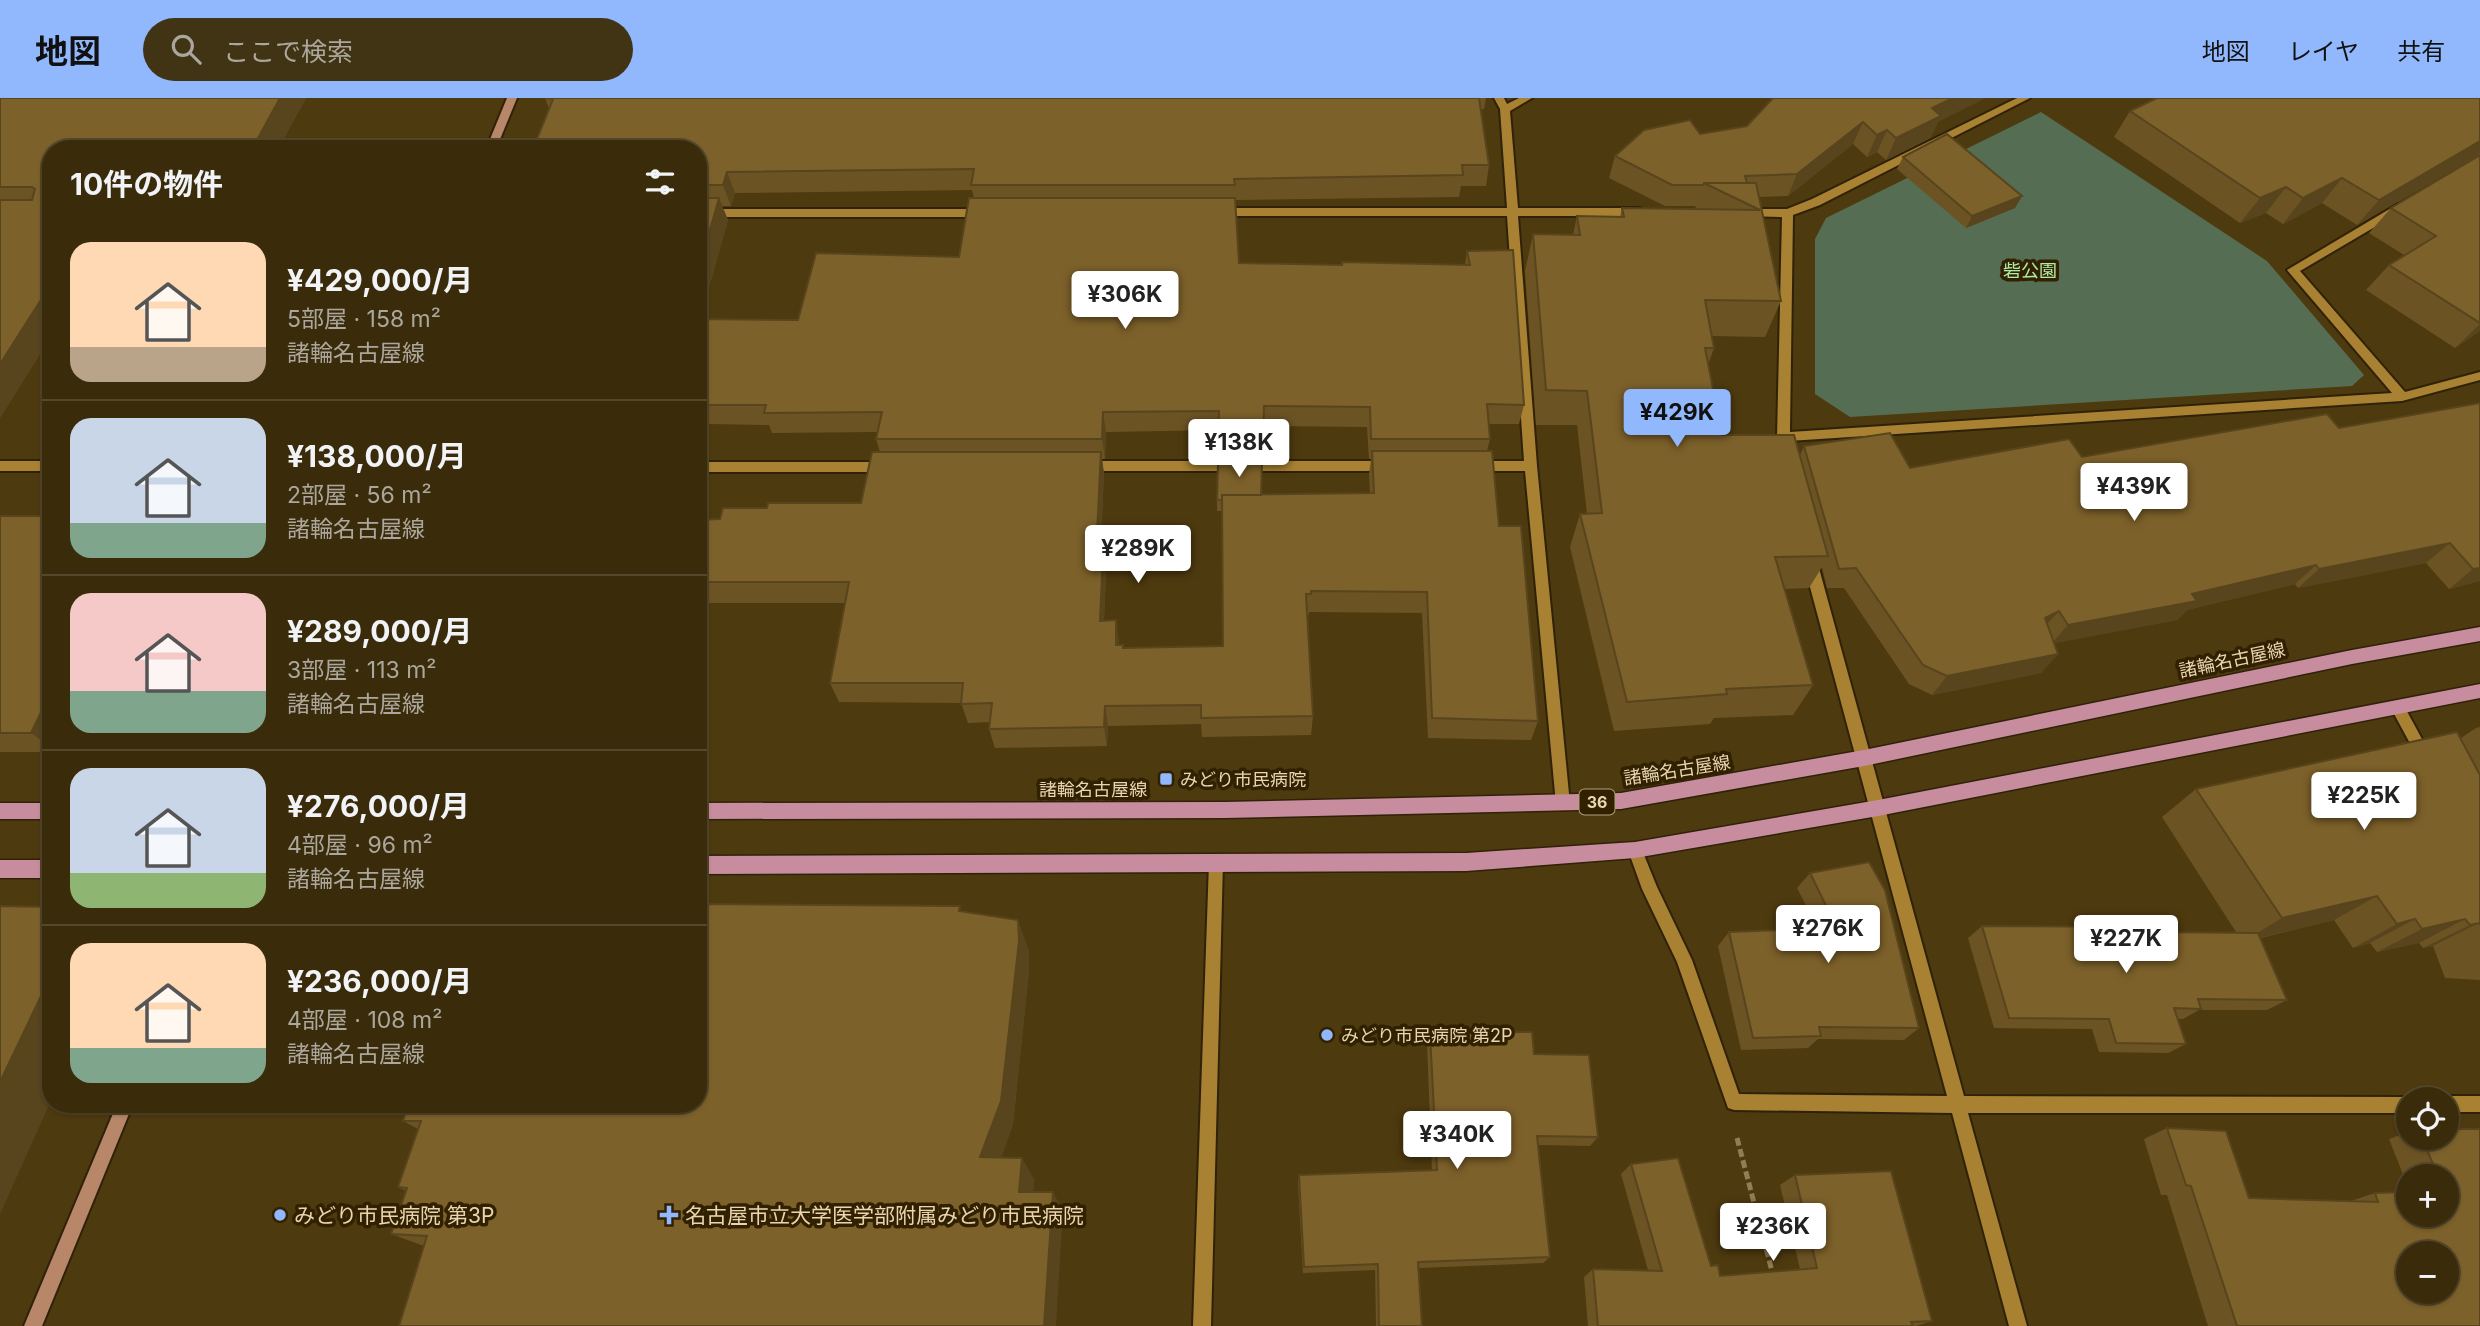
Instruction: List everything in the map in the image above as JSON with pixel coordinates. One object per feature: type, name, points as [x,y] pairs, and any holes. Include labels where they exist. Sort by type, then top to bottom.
[{"type":"main road","name":"諸輪名古屋線","points":[[707,811],[1225,810],[1621,801],[1864,758],[2352,657],[2480,634]]},
{"type":"main road","points":[[707,865],[1466,862],[1635,850],[1878,808],[2480,691]]},
{"type":"main road","points":[[0,811],[42,811]]},
{"type":"main road","points":[[0,869],[42,869]]},
{"type":"street","points":[[495,140],[512,98]]},
{"type":"street","points":[[1527,98],[1502,104],[1531,466],[1563,804]]},
{"type":"street","points":[[1734,212],[1788,213],[1816,202],[2025,98]]},
{"type":"street","points":[[2402,397],[2293,270],[2410,201]]},
{"type":"street","points":[[1208,212],[1653,212]]},
{"type":"street","points":[[707,213],[1001,213]]},
{"type":"street","points":[[1784,462],[1788,213]]},
{"type":"street","points":[[1783,437],[2402,397],[2480,376]]},
{"type":"street","points":[[0,466],[42,466]]},
{"type":"street","points":[[1073,467],[1406,466]]},
{"type":"street","points":[[1461,466],[1531,466]]},
{"type":"street","points":[[707,467],[892,467]]},
{"type":"street","points":[[1808,553],[2018,1326]]},
{"type":"street","points":[[2398,708],[2428,765]]},
{"type":"street","points":[[1635,850],[1650,889],[1684,960],[1734,1102],[2396,1105]]},
{"type":"street","points":[[1202,1326],[1216,862]]},
{"type":"street","points":[[2459,1104],[2480,1104]]},
{"type":"street","points":[[33,1326],[120,1113]]},
{"type":"path","points":[[1734,1102],[1737,1142],[1777,1287]]},
{"type":"green space","name":"砦公園","points":[[2041,112],[2267,261],[2364,375],[2352,386],[1850,417],[1815,394],[1815,239],[1826,218]]},
{"type":"building","points":[[0,98],[280,98],[257,140],[42,140],[42,298],[0,364],[0,200],[32,200],[35,189],[0,187]]},
{"type":"building","points":[[545,98],[1479,98],[1489,165],[1462,165],[1463,175],[1234,179],[1235,185],[971,185],[974,169],[727,172],[723,185],[707,185],[707,140],[537,140],[553,99]]},
{"type":"building","points":[[1773,98],[1953,98],[1932,108],[1941,116],[1896,138],[1887,130],[1877,135],[1863,122],[1797,174],[1745,176],[1747,183],[1672,185],[1615,156],[1644,130],[1690,120],[1700,134],[1747,126]]},
{"type":"building","points":[[2157,98],[2480,98],[2480,141],[2379,200],[2342,178],[2303,198],[2286,187],[2260,198],[2130,111]]},
{"type":"building","points":[[1947,134],[2022,196],[1972,216],[1903,157]]},
{"type":"building","points":[[2480,155],[2480,323],[2389,265],[2436,236],[2391,208]]},
{"type":"building","points":[[1704,183],[1756,183],[1781,301],[1705,300],[1714,348],[1705,348],[1722,435],[1794,435],[1828,556],[1775,557],[1813,685],[1726,689],[1727,694],[1627,702],[1580,514],[1602,513],[1587,391],[1546,390],[1533,234],[1580,235],[1577,216],[1624,217],[1622,208],[1760,210]]},
{"type":"building","points":[[707,198],[719,198],[707,240]]},
{"type":"building","points":[[969,198],[1235,198],[1239,263],[1470,265],[1467,251],[1513,250],[1524,405],[1487,404],[1490,439],[1371,439],[1370,407],[1264,406],[1263,439],[1218,439],[1219,411],[1103,412],[1102,439],[876,439],[882,412],[764,413],[766,405],[707,405],[707,319],[798,320],[816,253],[959,257]]},
{"type":"building","points":[[2480,403],[2480,568],[2473,569],[2450,543],[2319,569],[2316,565],[2192,594],[2197,601],[2068,625],[2059,611],[2045,618],[2058,654],[1947,676],[1923,665],[1856,568],[1839,569],[1804,446],[1890,433],[1910,468],[2069,439],[2082,457],[2327,414],[2339,428]]},
{"type":"building","points":[[1372,451],[1492,451],[1499,526],[1521,526],[1538,721],[1432,718],[1427,592],[1311,591],[1311,594],[1306,594],[1313,716],[1201,718],[1201,705],[1105,706],[1104,727],[989,729],[992,703],[961,704],[963,683],[830,683],[849,582],[707,582],[707,520],[720,519],[723,508],[767,508],[768,503],[861,503],[872,452],[1101,452],[1096,553],[1103,553],[1100,621],[1116,620],[1116,645],[1123,645],[1123,648],[1223,646],[1222,495],[1374,493]]},
{"type":"building","points":[[1218,463],[1262,463],[1261,495],[1222,495],[1222,500],[1217,500]]},
{"type":"building","points":[[0,516],[42,516],[42,710],[31,733],[0,733]]},
{"type":"building","points":[[2457,732],[2480,775],[2480,924],[2470,925],[2465,919],[2422,929],[2415,919],[2397,924],[2377,896],[2282,918],[2196,789]]},
{"type":"building","points":[[1869,862],[1885,890],[1919,1028],[1819,1027],[1821,1036],[1753,1038],[1729,932],[1837,928],[1810,873]]},
{"type":"building","name":"名古屋市立大学医学部附属みどり市民病院","points":[[707,904],[960,906],[959,911],[1018,920],[1019,941],[1001,1101],[980,1157],[1022,1158],[1019,1192],[1053,1192],[1044,1326],[399,1326],[427,1236],[391,1234],[407,1188],[398,1187],[421,1121],[403,1121],[405,1113],[707,1113]]},
{"type":"building","points":[[0,906],[42,907],[42,994],[0,1082]]},
{"type":"building","points":[[1982,926],[2151,927],[2152,932],[2258,933],[2287,1000],[2198,999],[2201,1009],[2174,1008],[2186,1044],[2116,1043],[2109,1019],[2009,1018]]},
{"type":"building","points":[[1532,1032],[1534,1054],[1589,1055],[1598,1137],[1537,1136],[1550,1257],[1418,1262],[1422,1326],[1379,1326],[1378,1264],[1304,1267],[1299,1175],[1437,1170],[1430,1033]]},
{"type":"building","points":[[2167,1128],[2226,1131],[2249,1198],[2378,1202],[2375,1193],[2396,1192],[2396,1227],[2459,1227],[2459,1164],[2433,1164],[2427,1150],[2459,1150],[2459,1129],[2480,1129],[2480,1326],[2237,1326],[2191,1186],[2186,1185]]},
{"type":"building","points":[[1678,1158],[1711,1266],[1718,1265],[1720,1276],[1817,1268],[1795,1175],[1891,1171],[1932,1321],[1911,1322],[1913,1326],[1598,1326],[1593,1269],[1662,1271],[1631,1164]]},
{"type":"place","name":"みどり市民病院","points":[[1166,779]]},
{"type":"place","name":"みどり市民病院 第2P","points":[[1327,1035]]},
{"type":"place","name":"みどり市民病院 第3P","points":[[280,1215]]},
{"type":"place","name":"名古屋市立大学医学部附属みどり市民病院","points":[[669,1215]]}]
